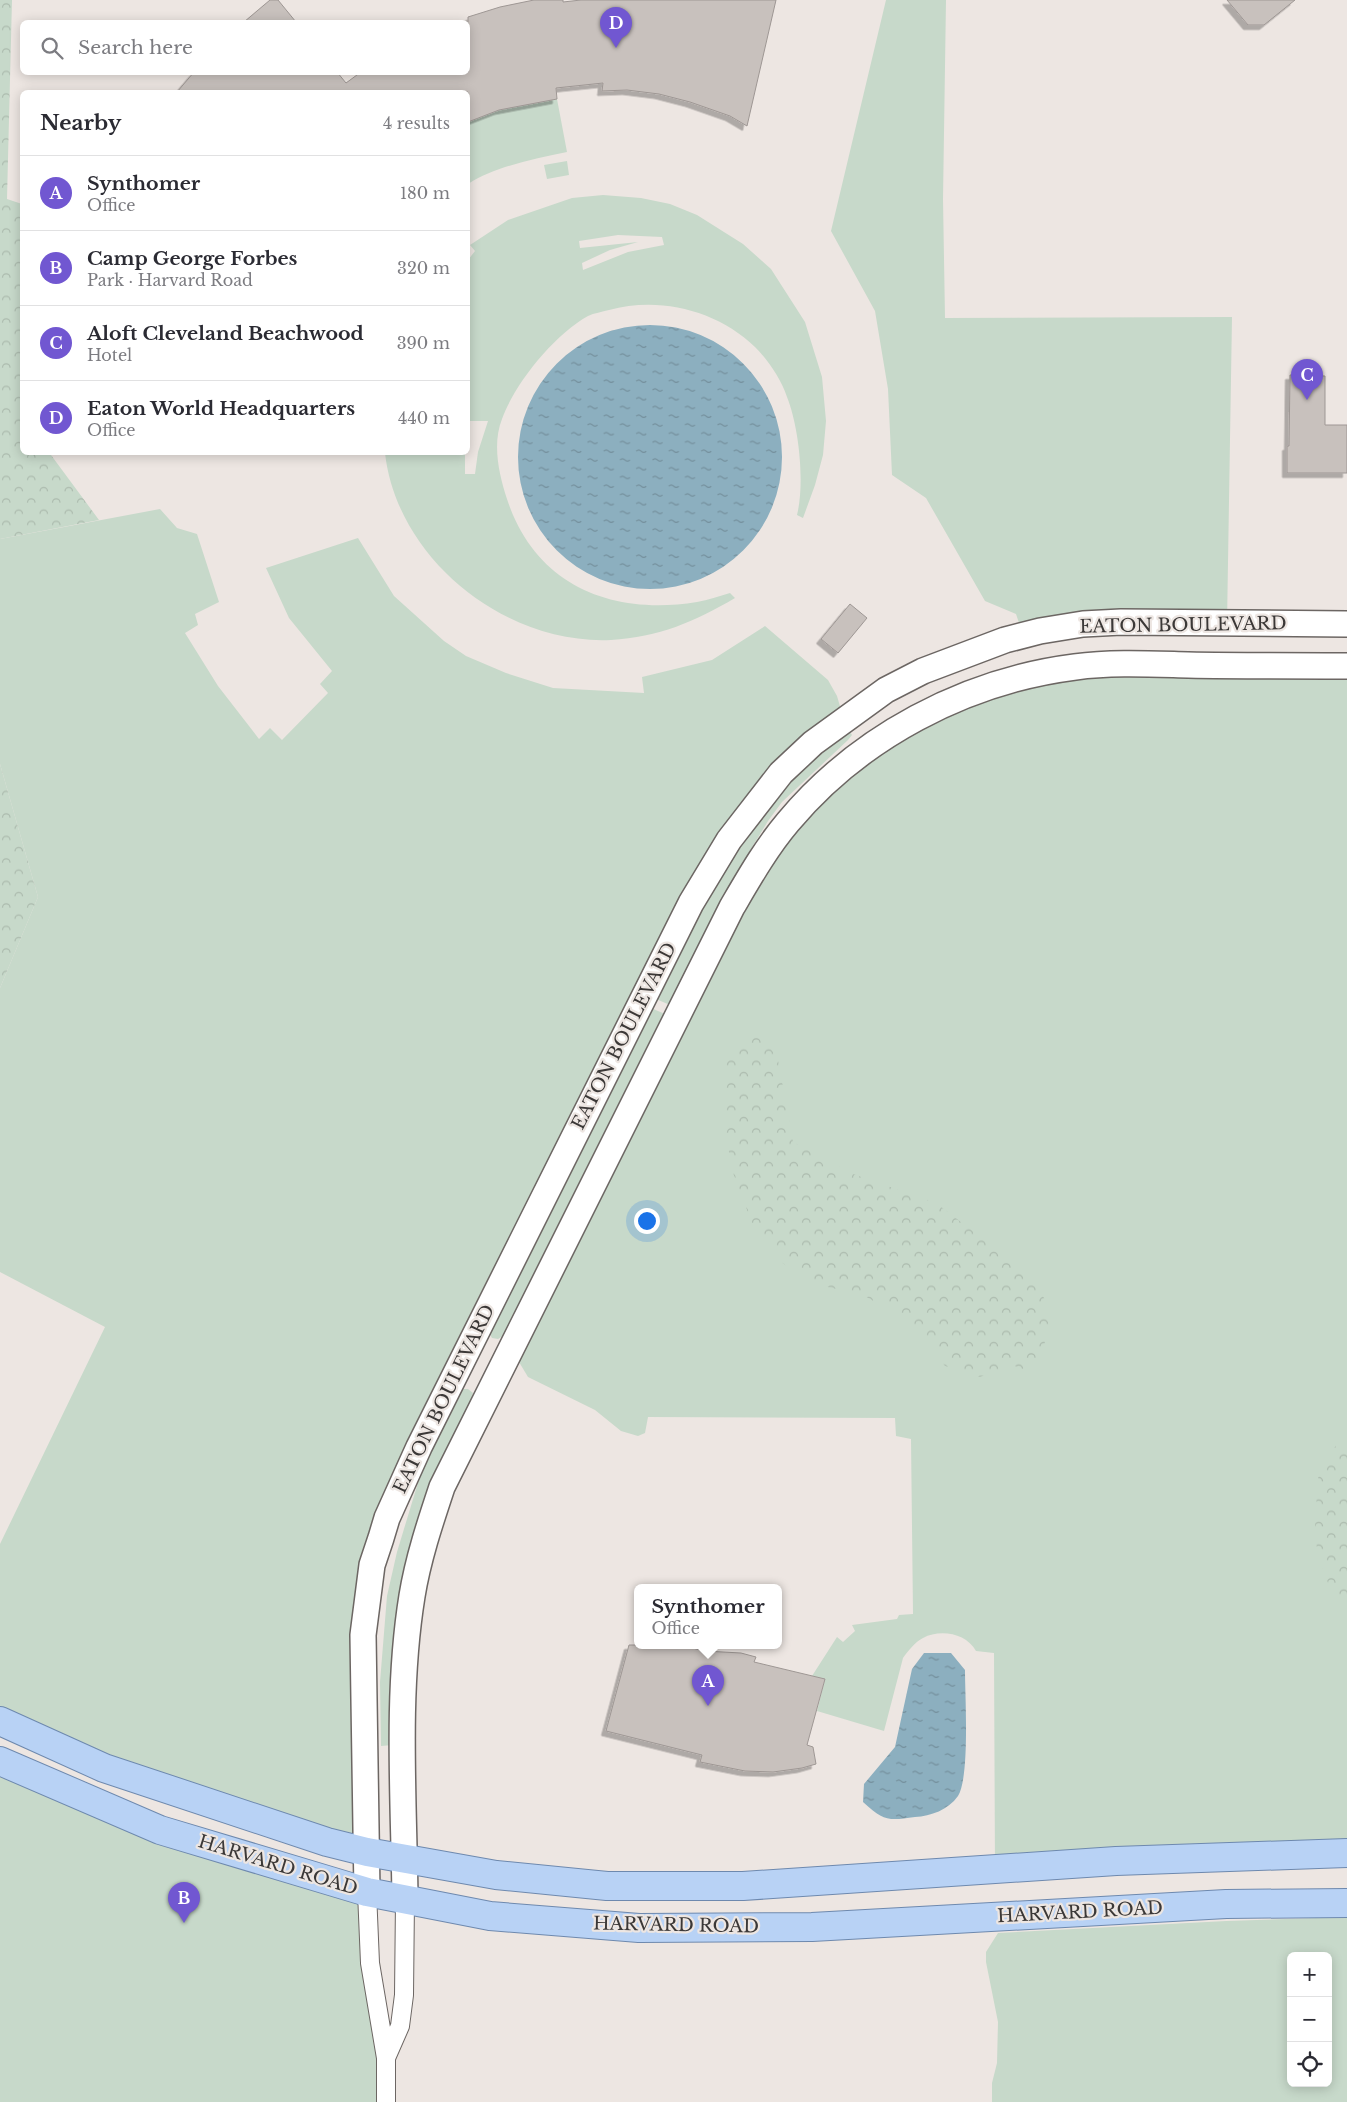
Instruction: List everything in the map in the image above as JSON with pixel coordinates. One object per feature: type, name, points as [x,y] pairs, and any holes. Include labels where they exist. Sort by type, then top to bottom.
[{"type":"main road","name":"HARVARD ROAD","points":[[0,1721],[104,1768],[327,1842],[367,1852],[496,1875],[607,1886],[743,1886],[1116,1861],[1347,1853]]},
{"type":"main road","name":"HARVARD ROAD","points":[[0,1761],[160,1830],[368,1892],[490,1916],[639,1928],[812,1926],[1226,1904],[1347,1904]]},
{"type":"street","name":"EATON BOULEVARD","points":[[368,1892],[363,1635],[372,1565],[387,1518],[448,1388],[691,903],[729,840],[755,806],[782,773],[813,744],[886,690],[923,671],[1006,640],[1040,631],[1083,624],[1122,622],[1347,624]]},
{"type":"street","name":"EATON BOULEVARD","points":[[404,1900],[403,1688],[407,1638],[412,1596],[420,1561],[442,1487],[732,907],[756,866],[788,822],[824,785],[861,754],[900,727],[941,705],[1022,677],[1074,667],[1114,664],[1347,666]]},
{"type":"street","points":[[368,1892],[370,1963],[386,2058],[386,2102]]},
{"type":"street","points":[[386,2058],[400,2026],[404,1995],[404,1900]]},
{"type":"green space","points":[[0,0],[12,0],[7,199],[20,203],[20,455],[51,455],[99,520],[0,539]]},
{"type":"green space","points":[[886,0],[946,0],[943,199],[945,318],[1232,317],[1227,624],[1023,635],[1016,614],[985,601],[926,498],[892,475],[888,389],[875,311],[831,231]]},
{"type":"green space","points":[[557,99],[567,152],[503,168],[470,183],[470,121],[499,110]]},
{"type":"green space","points":[[567,161],[569,175],[547,179],[544,165]]},
{"type":"green space","points":[[603,195],[641,198],[670,204],[697,215],[743,244],[771,269],[805,322],[822,377],[826,421],[823,455],[803,518],[797,515],[801,472],[798,439],[791,409],[774,370],[760,352],[740,334],[705,315],[686,309],[648,305],[628,306],[595,313],[575,324],[549,347],[526,376],[508,405],[499,429],[497,449],[499,470],[507,499],[520,529],[536,553],[557,573],[580,588],[606,598],[635,604],[665,605],[697,602],[730,593],[735,598],[676,627],[645,636],[611,640],[571,638],[533,628],[496,611],[463,588],[434,560],[410,528],[394,492],[385,455],[465,455],[465,474],[475,474],[478,452],[488,421],[470,421],[470,257],[475,251],[470,245],[508,220],[572,198]],"holes":[[[618,235],[662,237],[664,245],[628,252],[583,270],[582,263],[610,250],[638,242],[580,248],[579,241]]]},
{"type":"green space","points":[[160,509],[177,528],[197,534],[219,602],[195,614],[198,625],[185,633],[218,686],[259,739],[270,728],[282,740],[328,693],[320,684],[332,671],[289,618],[266,568],[358,538],[394,596],[444,641],[466,656],[506,673],[553,688],[644,693],[642,677],[712,660],[765,626],[828,680],[837,696],[844,720],[729,840],[372,1565],[367,1852],[0,1721],[0,1544],[105,1327],[0,1272],[0,988],[38,897],[0,764],[0,539]]},
{"type":"green space","points":[[1347,666],[1347,1853],[995,1870],[994,1653],[976,1651],[966,1640],[952,1634],[930,1635],[920,1640],[903,1658],[884,1731],[817,1711],[825,1679],[812,1676],[837,1637],[843,1642],[855,1631],[852,1625],[897,1619],[899,1615],[913,1614],[911,1439],[896,1436],[895,1418],[648,1417],[645,1433],[638,1436],[621,1431],[595,1410],[528,1377],[519,1362],[522,1348],[732,907],[861,754],[1022,677]]},
{"type":"green space","points":[[846,731],[852,735],[848,740],[782,802],[768,821],[748,854],[670,1005],[656,999],[689,930],[730,859],[795,772]]},
{"type":"green space","points":[[0,764],[38,897],[0,988]]},
{"type":"green space","points":[[651,1008],[665,1014],[503,1336],[498,1339],[492,1338],[489,1333]]},
{"type":"green space","points":[[756,1024],[778,1060],[793,1142],[853,1174],[936,1203],[1028,1273],[1044,1298],[1052,1322],[1034,1373],[1012,1365],[980,1377],[945,1366],[907,1320],[863,1295],[810,1283],[777,1259],[752,1223],[732,1170],[725,1128],[726,1063]]},
{"type":"green space","points":[[462,1389],[468,1389],[473,1393],[471,1400],[446,1451],[425,1503],[415,1530],[401,1584],[393,1661],[393,1745],[381,1746],[380,1682],[387,1596],[397,1552],[424,1463]]},
{"type":"green space","points":[[1347,1440],[1347,1606],[1328,1583],[1317,1552],[1315,1521],[1318,1478],[1337,1443]]},
{"type":"green space","points":[[0,1761],[367,1892],[386,2102],[0,2102]]},
{"type":"green space","points":[[1347,1917],[1347,2102],[992,2102],[992,2083],[997,2063],[998,2022],[986,1962],[986,1952],[998,1933],[1226,1921]]},
{"type":"water","points":[[650,325],[676,327],[701,335],[734,355],[752,373],[772,406],[780,431],[782,457],[780,483],[772,508],[752,541],[734,559],[701,579],[676,587],[650,589],[624,587],[599,579],[566,559],[548,541],[528,508],[520,483],[518,457],[520,431],[528,406],[548,373],[566,355],[599,335],[624,327]]},
{"type":"water","points":[[924,1653],[951,1653],[965,1670],[965,1755],[962,1786],[954,1801],[933,1814],[898,1819],[887,1818],[876,1813],[863,1802],[864,1784],[895,1747],[912,1669]]},
{"type":"building","points":[[270,0],[278,0],[294,20],[246,20]]},
{"type":"building","points":[[534,0],[563,0],[563,2],[581,0],[776,0],[747,126],[730,116],[690,102],[659,94],[627,90],[602,91],[603,83],[556,88],[557,99],[499,110],[470,121],[470,90],[179,90],[191,75],[339,75],[346,83],[357,75],[470,75],[470,20],[468,20],[468,17],[500,7]]},
{"type":"building","points":[[1227,0],[1295,0],[1264,25],[1248,25]]},
{"type":"building","points":[[1290,375],[1325,376],[1325,425],[1347,425],[1347,473],[1287,473]]},
{"type":"building","points":[[850,604],[867,618],[838,653],[821,639]]},
{"type":"building","points":[[629,1645],[634,1645],[634,1649],[697,1649],[741,1653],[756,1657],[754,1662],[825,1679],[807,1745],[813,1747],[816,1764],[802,1768],[773,1772],[745,1771],[700,1762],[702,1755],[606,1731]]},
{"type":"place","name":"Eaton World Headquarters","points":[[616,48]]},
{"type":"place","name":"Aloft Cleveland Beachwood","points":[[1307,400]]},
{"type":"place","name":"Synthomer","points":[[708,1706]]},
{"type":"place","name":"Camp George Forbes","points":[[184,1923]]}]
